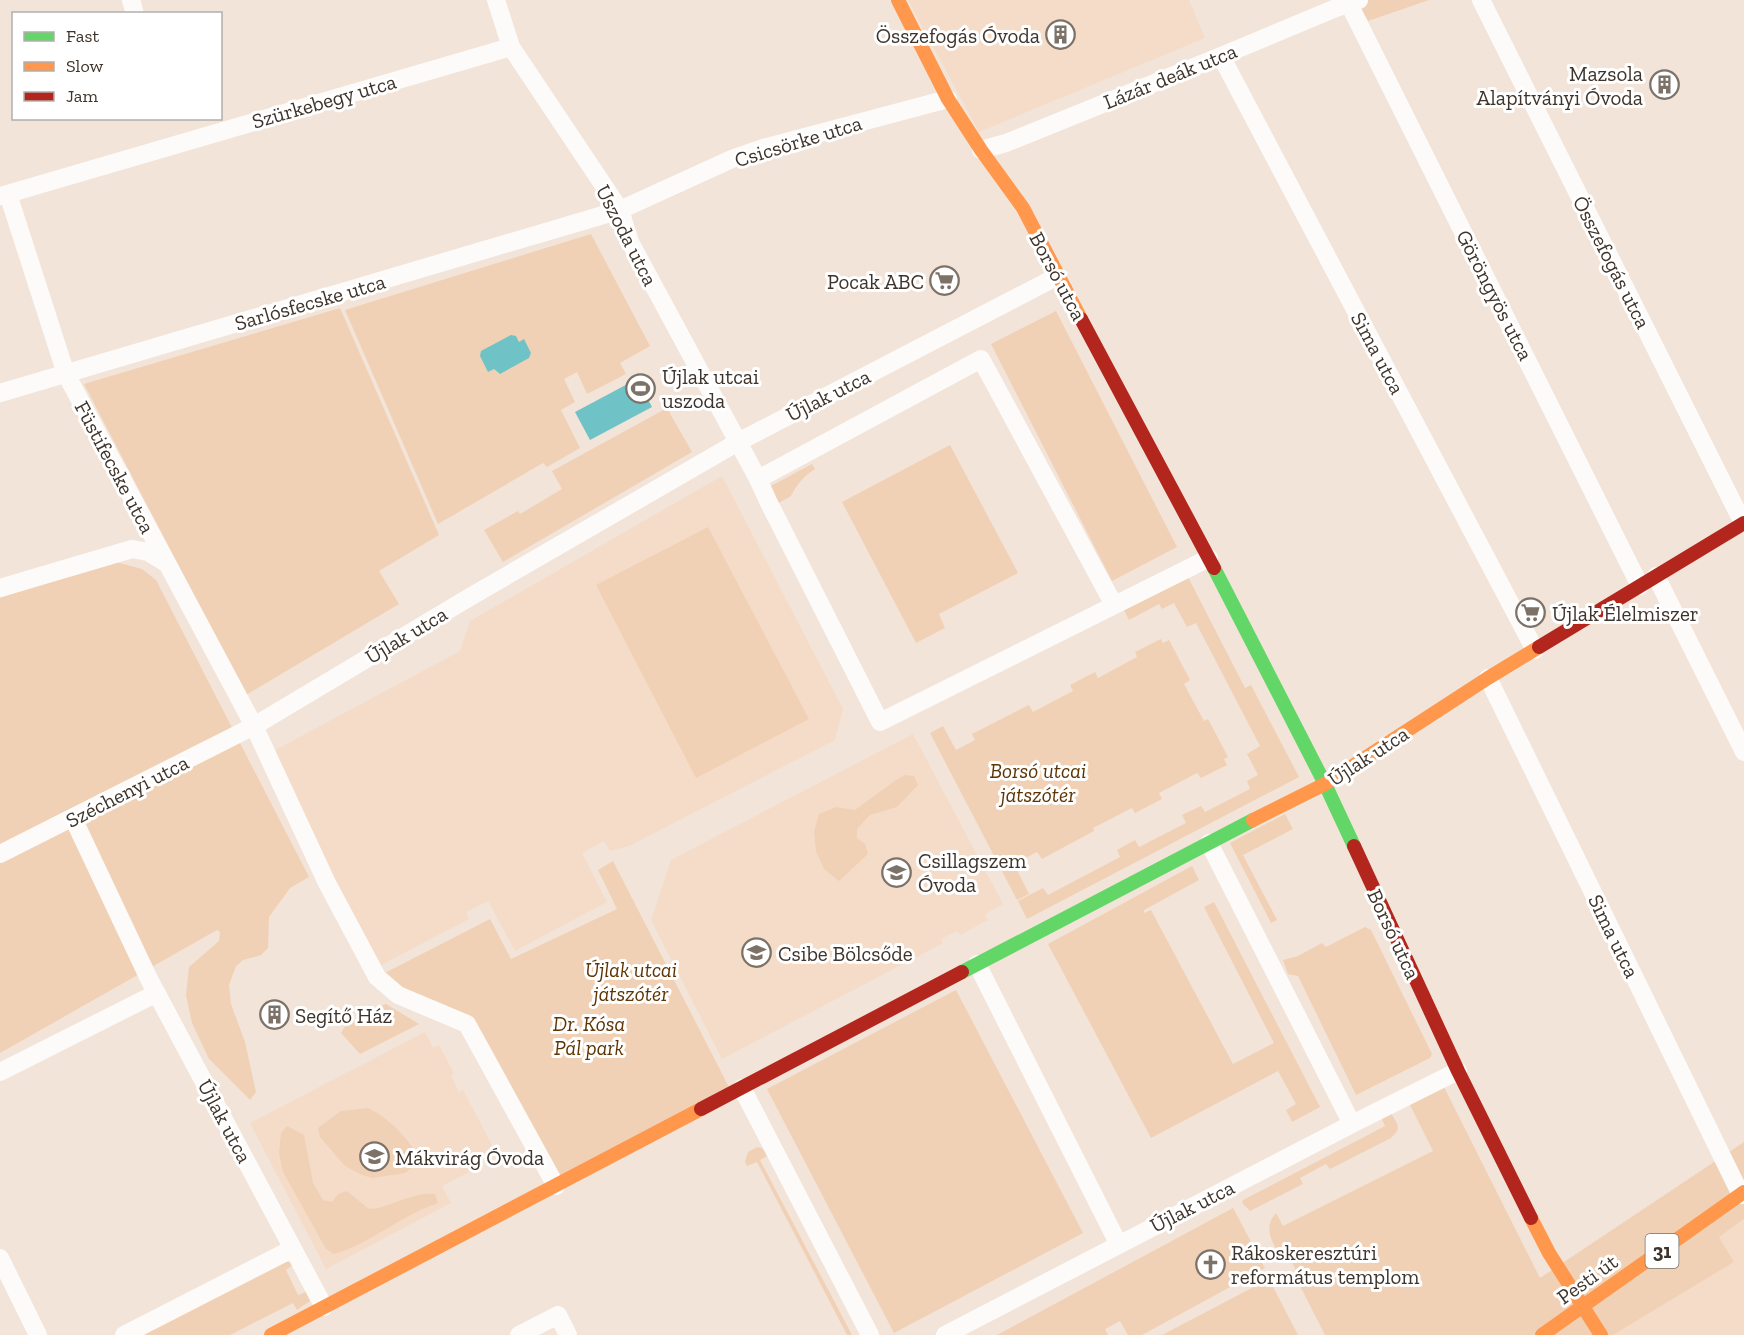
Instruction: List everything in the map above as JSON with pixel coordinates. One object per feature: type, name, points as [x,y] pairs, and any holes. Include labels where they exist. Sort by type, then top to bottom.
[{"type":"street","name":"Uszoda utca","points":[[496,0],[511,47],[620,210],[630,242],[738,442]]},
{"type":"street","name":"Borsó utca","points":[[898,0],[948,99],[981,150],[1023,207],[1209,558],[1324,784],[1458,1071],[1549,1253],[1601,1335]]},
{"type":"street","name":"Összefogás utca","points":[[1481,0],[1744,523]]},
{"type":"street","name":"Lázár deák utca","points":[[981,150],[1006,143],[1221,56],[1344,3]]},
{"type":"street","name":"Göröngyös utca","points":[[1344,3],[1640,586]]},
{"type":"street","name":"Szürkebegy utca","points":[[4,195],[511,47]]},
{"type":"street","name":"Sima utca","points":[[1221,56],[1535,650]]},
{"type":"street","name":"Csicsörke utca","points":[[620,210],[734,158],[763,148],[948,99]]},
{"type":"street","name":"Füstifecske utca","points":[[4,195],[66,374],[254,726]]},
{"type":"street","name":"Sarlósfecske utca","points":[[0,393],[620,210]]},
{"type":"street","name":"Újlak utca","points":[[254,726],[738,442],[1058,276]]},
{"type":"street","points":[[758,479],[981,359],[1114,605]]},
{"type":"street","points":[[738,442],[880,722],[1209,558]]},
{"type":"street","name":"Újlak utca","points":[[272,1335],[976,964],[1324,784],[1488,678],[1744,523]]},
{"type":"street","points":[[0,588],[132,549],[148,552],[168,564]]},
{"type":"street","points":[[1656,576],[1744,752]]},
{"type":"street","name":"Sima utca","points":[[1488,678],[1742,1193]]},
{"type":"street","points":[[254,726],[327,884],[377,977],[398,995],[467,1024],[555,1186]]},
{"type":"street","name":"Széchenyi utca","points":[[0,854],[254,726]]},
{"type":"street","name":"Újlak utca","points":[[73,818],[157,993],[324,1307]]},
{"type":"street","points":[[1209,843],[1352,1124]]},
{"type":"street","points":[[976,964],[1119,1245]]},
{"type":"street","points":[[0,1072],[157,993]]},
{"type":"street","name":"Újlak utca","points":[[945,1335],[1458,1071]]},
{"type":"street","points":[[742,1088],[870,1335]]},
{"type":"street","name":"Pesti út","points":[[1542,1335],[1742,1193]]},
{"type":"street","points":[[124,1335],[292,1249]]},
{"type":"street","points":[[0,1258],[38,1335]]},
{"type":"street","points":[[519,1335],[558,1315],[568,1335]]},
{"type":"shaded area","points":[[908,0],[1189,0],[1205,38],[979,132]]},
{"type":"shaded area","points":[[722,476],[843,709],[835,740],[629,846],[610,851],[604,841],[582,853],[607,902],[515,951],[488,901],[466,912],[469,919],[381,965],[268,754],[460,651],[470,621]]},
{"type":"shaded area","points":[[913,734],[1003,904],[985,914],[988,920],[960,935],[957,931],[941,939],[943,943],[722,1059],[651,920],[671,860]]},
{"type":"shaded area","name":"Mákvirág Óvoda","points":[[425,1032],[433,1048],[439,1045],[454,1073],[451,1076],[459,1092],[463,1090],[494,1149],[465,1164],[469,1172],[442,1186],[451,1203],[326,1269],[250,1123]]},
{"type":"shaded area","points":[[1744,1219],[1744,1335],[1613,1335],[1734,1262],[1719,1237]]},
{"type":"green space","points":[[1356,0],[1429,0],[1368,21]]},
{"type":"green space","points":[[591,234],[650,346],[620,363],[626,374],[587,394],[577,372],[564,379],[575,402],[561,410],[580,448],[547,467],[543,463],[438,524],[345,310]]},
{"type":"green space","points":[[340,308],[439,535],[379,571],[399,604],[246,695],[84,384]]},
{"type":"green space","points":[[1056,311],[1177,547],[1112,581],[991,344]]},
{"type":"green space","points":[[667,408],[692,452],[503,562],[484,530],[518,511],[520,514],[562,489],[552,471]]},
{"type":"green space","points":[[950,445],[1018,573],[939,614],[945,628],[916,643],[842,502]]},
{"type":"green space","points":[[812,464],[815,469],[807,474],[791,496],[777,504],[769,487]]},
{"type":"green space","points":[[708,527],[809,719],[696,778],[596,585]]},
{"type":"green space","points":[[112,561],[142,569],[156,580],[309,877],[290,888],[269,917],[268,948],[261,955],[243,960],[236,966],[229,985],[231,1004],[245,1042],[256,1092],[250,1100],[209,1059],[192,1023],[186,995],[189,967],[219,941],[220,932],[217,930],[0,1053],[0,598]]},
{"type":"green space","points":[[1188,577],[1245,688],[1251,685],[1299,777],[1027,919],[1018,901],[1043,888],[1048,895],[1120,857],[1117,850],[1135,840],[1139,847],[1186,823],[1182,815],[1201,806],[1205,812],[1250,789],[1247,781],[1258,775],[1247,754],[1260,746],[1196,623],[1187,627],[1174,603],[1162,609],[1159,604],[1129,620],[1124,610]]},
{"type":"green space","name":"Borsó utcai játszótér","points":[[1161,639],[1163,643],[1169,640],[1190,680],[1184,684],[1204,721],[1208,719],[1228,757],[1224,759],[1227,765],[1201,778],[1197,773],[1159,793],[1162,799],[1135,813],[1132,808],[1093,828],[1094,831],[1042,859],[1037,852],[1014,864],[1029,894],[1017,900],[930,733],[943,726],[956,750],[975,740],[972,734],[1029,705],[1033,712],[1073,691],[1070,685],[1095,672],[1098,678],[1137,657],[1135,652]]},
{"type":"green space","points":[[905,775],[914,776],[918,785],[897,807],[870,815],[857,829],[857,838],[865,844],[868,854],[839,881],[824,869],[816,851],[814,832],[819,814],[836,807],[855,810]]},
{"type":"green space","points":[[1285,814],[1293,829],[1243,855],[1277,920],[1271,923],[1230,843]]},
{"type":"green space","name":"Dr. Kósa Pál park","points":[[613,861],[732,1093],[556,1186],[467,1024],[377,977],[490,919],[511,959],[617,909],[598,870]]},
{"type":"green space","points":[[1192,866],[1199,880],[1144,910],[1144,913],[1151,910],[1233,1064],[1274,1043],[1204,907],[1214,902],[1320,1107],[1292,1122],[1286,1110],[1296,1104],[1278,1071],[1151,1138],[1048,944]]},
{"type":"green space","points":[[1365,927],[1371,930],[1432,1054],[1430,1058],[1356,1095],[1298,976],[1288,974],[1283,960],[1298,956],[1322,943],[1326,947]]},
{"type":"green space","points":[[956,990],[1083,1233],[894,1333],[767,1089]]},
{"type":"green space","points":[[386,1004],[419,1024],[360,1054],[341,1033],[348,1021],[363,1020],[367,1011]]},
{"type":"green space","points":[[1443,1085],[1540,1278],[1744,1142],[1744,1219],[1719,1237],[1734,1262],[1613,1335],[1325,1335],[1297,1280],[1300,1278],[1288,1255],[1281,1258],[1272,1241],[1269,1230],[1272,1219],[1276,1213],[1283,1226],[1433,1151],[1409,1103]]},
{"type":"green space","points":[[368,1108],[398,1130],[421,1160],[405,1173],[372,1178],[362,1175],[345,1166],[320,1137],[318,1128],[341,1111]]},
{"type":"green space","points":[[1379,1113],[1391,1113],[1397,1124],[1397,1132],[1391,1138],[1330,1169],[1326,1164],[1300,1178],[1303,1184],[1250,1211],[1242,1203],[1243,1200],[1385,1126]]},
{"type":"green space","points":[[287,1126],[304,1135],[313,1183],[323,1200],[332,1202],[338,1194],[347,1191],[369,1209],[427,1194],[435,1194],[438,1203],[411,1214],[361,1243],[334,1254],[326,1249],[283,1172],[279,1153],[281,1133]]},
{"type":"green space","points":[[757,1147],[762,1148],[769,1155],[760,1160],[852,1335],[847,1335],[757,1162],[747,1166],[745,1162],[748,1152]]},
{"type":"green space","points":[[1233,1208],[1265,1268],[1142,1335],[1128,1335],[1120,1321],[1105,1329],[1108,1335],[997,1335]]},
{"type":"green space","points":[[277,1262],[291,1262],[293,1265],[286,1270],[298,1295],[306,1292],[310,1301],[297,1310],[293,1303],[230,1335],[142,1335]]},
{"type":"green space","points":[[1269,1279],[1298,1335],[1162,1335]]},
{"type":"water","points":[[511,335],[516,336],[519,342],[524,339],[531,353],[529,358],[500,374],[494,369],[488,372],[480,356],[481,351]]},
{"type":"water","points":[[637,379],[652,407],[590,440],[575,412]]},
{"type":"traffic: fast","points":[[1214,568],[1325,784],[1354,846]]},
{"type":"traffic: fast","points":[[962,972],[1253,820]]},
{"type":"traffic: slow","points":[[898,0],[948,99],[1023,208],[1081,319]]},
{"type":"traffic: slow","points":[[1253,820],[1325,784],[1539,647]]},
{"type":"traffic: slow","points":[[271,1335],[701,1109]]},
{"type":"traffic: slow","points":[[1542,1335],[1744,1192]]},
{"type":"traffic: slow","points":[[1531,1218],[1549,1253],[1601,1335]]},
{"type":"traffic: jam","points":[[1081,319],[1214,568]]},
{"type":"traffic: jam","points":[[1539,647],[1744,523]]},
{"type":"traffic: jam","points":[[1354,846],[1458,1071],[1531,1218]]},
{"type":"traffic: jam","points":[[701,1109],[962,972]]},
{"type":"place","name":"Összefogás Óvoda","points":[[1061,35]]},
{"type":"place","name":"Mazsola Alapítványi Óvoda","points":[[1664,85]]},
{"type":"place","name":"Pocak ABC","points":[[945,281]]},
{"type":"place","name":"Újlak utcai uszoda","points":[[641,388]]},
{"type":"place","name":"Újlak Élelmiszer","points":[[1531,613]]},
{"type":"place","name":"Csillagszem Óvoda","points":[[897,872]]},
{"type":"place","name":"Csibe Bölcsőde","points":[[757,953]]},
{"type":"place","name":"Segítő Ház","points":[[274,1015]]},
{"type":"place","name":"Mákvirág Óvoda","points":[[374,1157]]},
{"type":"place","name":"Rákoskeresztúri református templom","points":[[1210,1264]]},
{"type":"park label","name":"Újlak utcai játszótér","points":[[631,981]]}]
